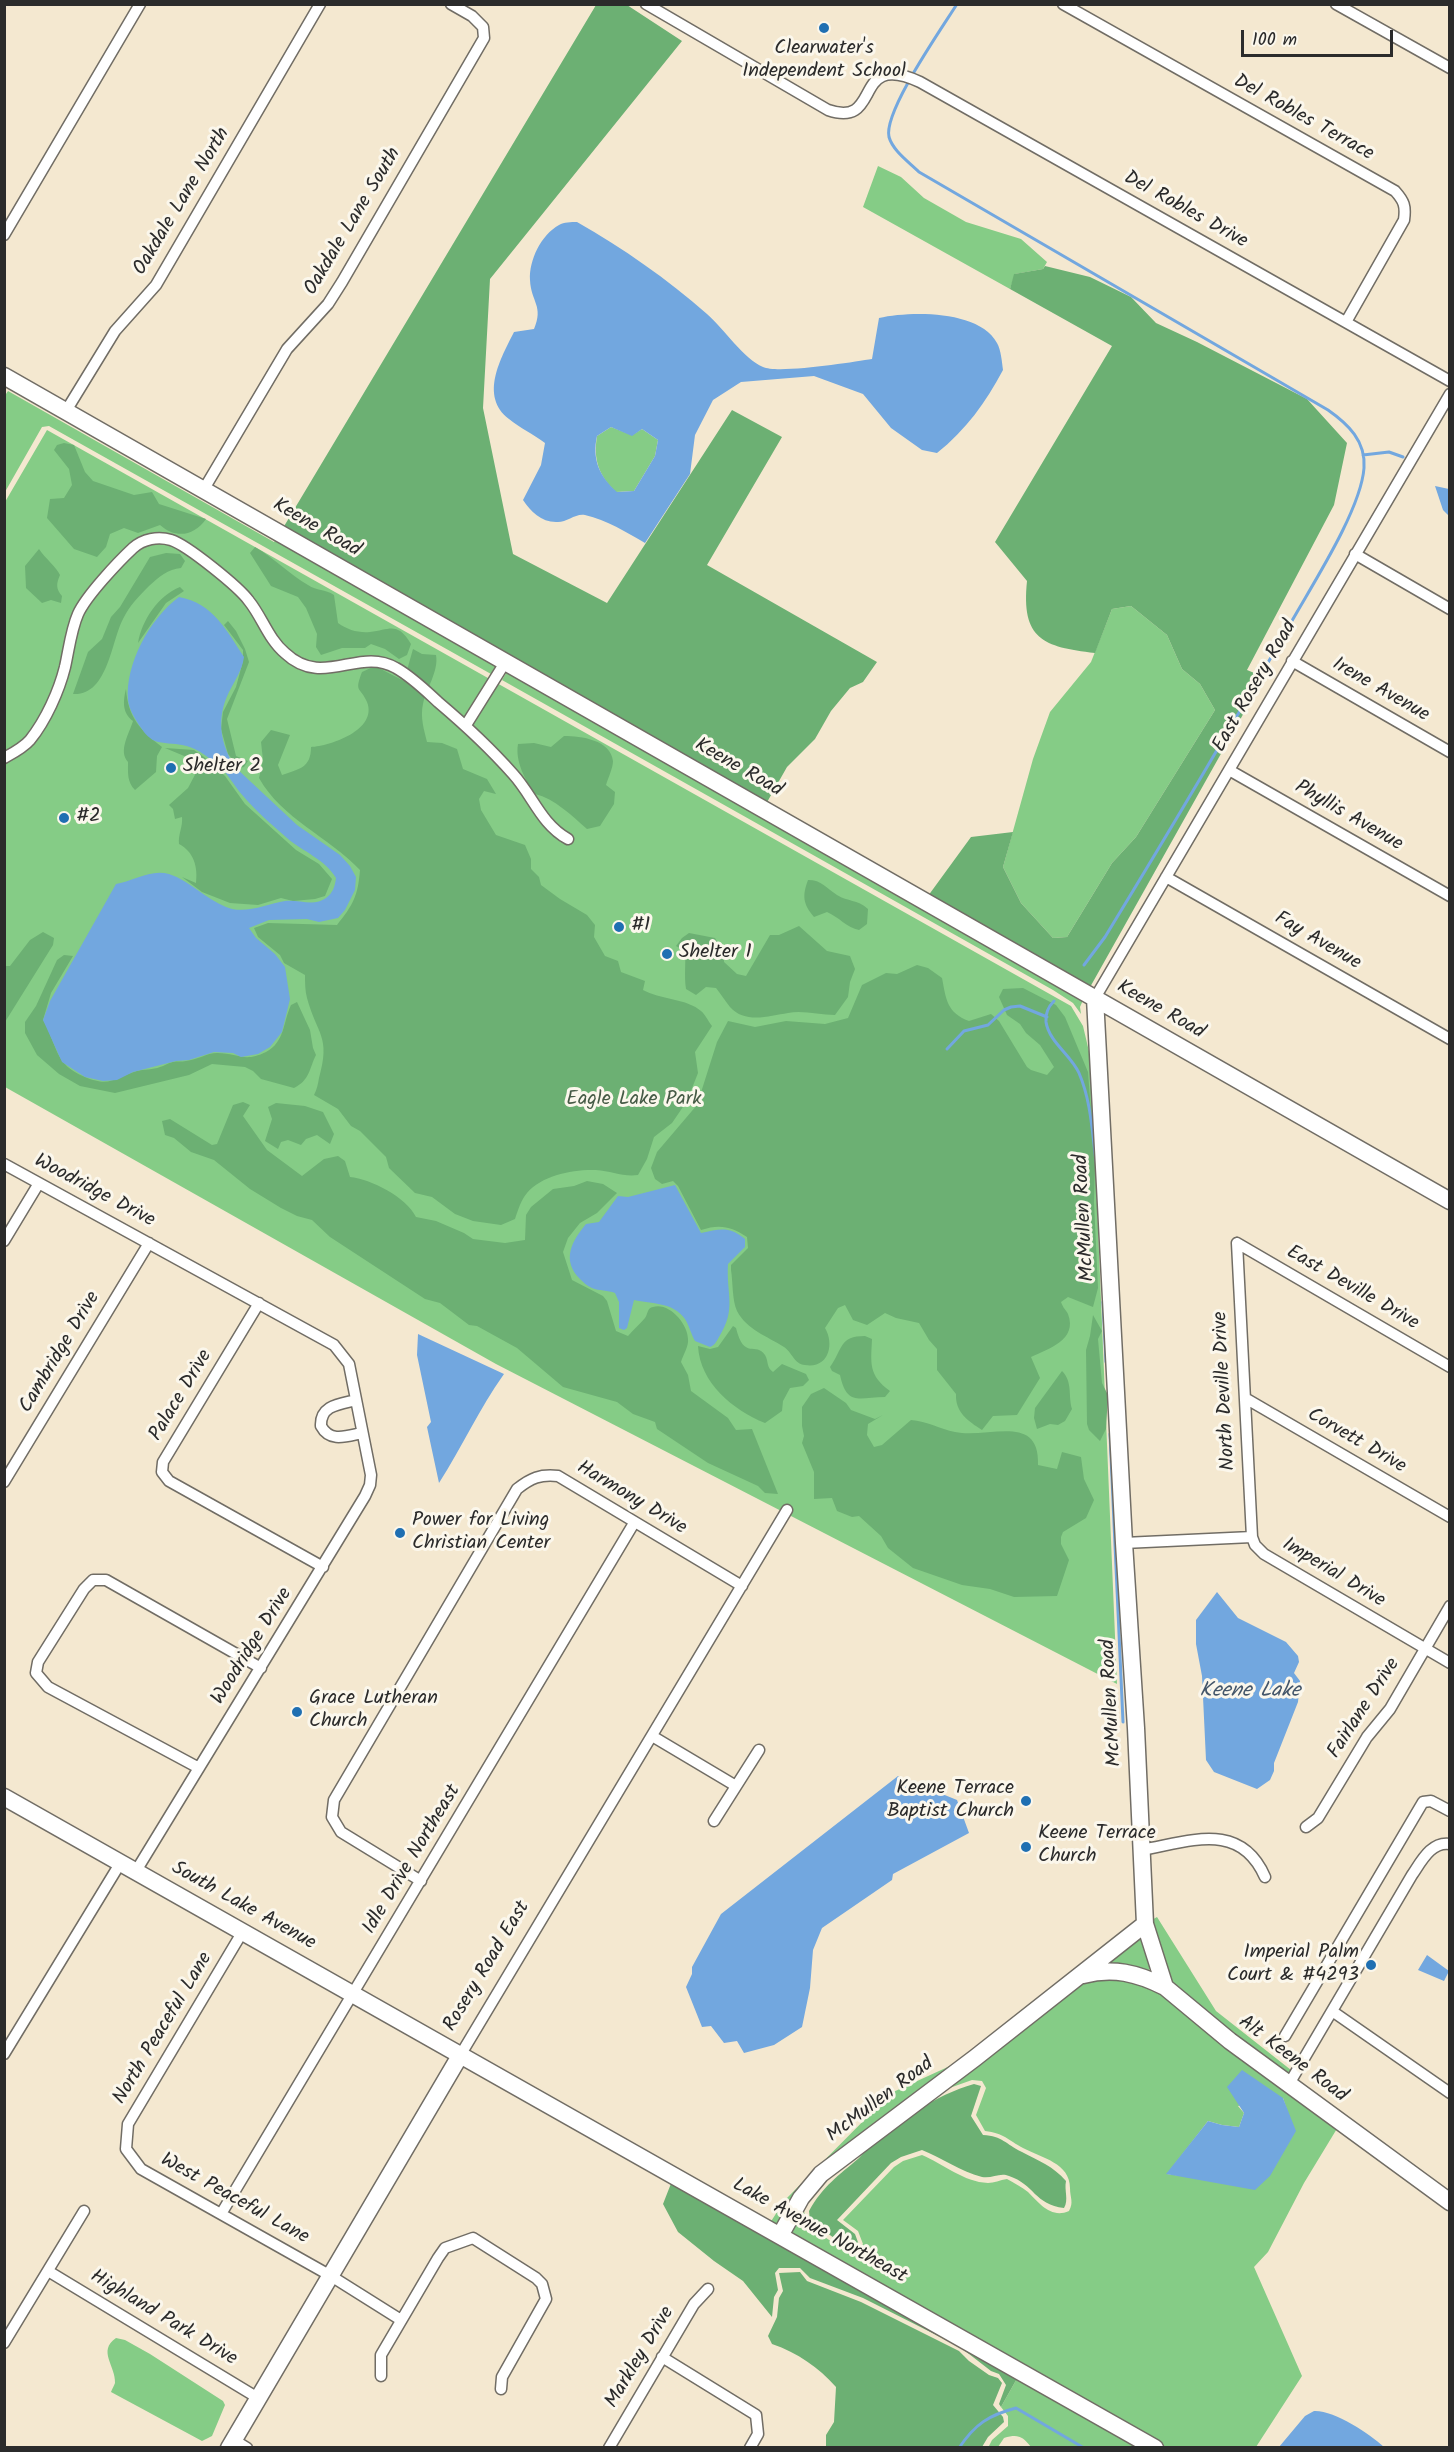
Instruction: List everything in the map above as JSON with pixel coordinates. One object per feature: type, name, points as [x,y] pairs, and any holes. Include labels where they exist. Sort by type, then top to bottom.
[{"type":"street","points":[[4,235],[140,4]]},
{"type":"street","name":"Oakdale Lane North","points":[[66,411],[115,331],[156,285],[320,4]]},
{"type":"street","name":"Oakdale Lane South","points":[[204,489],[288,349],[328,304],[342,282],[484,38],[483,27],[472,16],[451,4]]},
{"type":"street","name":"Del Robles Drive","points":[[646,4],[828,110],[841,114],[852,113],[859,108],[873,83],[880,78],[892,73],[903,74],[1449,381]]},
{"type":"street","name":"Del Robles Terrace","points":[[1063,4],[1395,191],[1406,207],[1404,220],[1346,322]]},
{"type":"street","points":[[1336,4],[1449,68]]},
{"type":"street","name":"Keene Road","points":[[4,376],[1449,1201]]},
{"type":"street","name":"East Rosery Road","points":[[1095,998],[1355,555],[1446,408],[1449,394]]},
{"type":"street","points":[[4,758],[30,739],[57,694],[75,621],[87,600],[134,548],[144,541],[159,538],[172,540],[184,547],[238,588],[284,653],[298,663],[322,669],[369,660],[394,666],[408,675],[466,725],[514,774],[554,831],[568,839]]},
{"type":"street","points":[[1355,555],[1449,609]]},
{"type":"street","points":[[466,725],[506,661]]},
{"type":"street","name":"Irene Avenue","points":[[1292,661],[1449,752]]},
{"type":"street","name":"Phyllis Avenue","points":[[1229,770],[1449,896]]},
{"type":"street","name":"Fay Avenue","points":[[1166,877],[1449,1039]]},
{"type":"street","name":"McMullen Road","points":[[781,2234],[801,2198],[821,2174],[1145,1924],[1095,998]]},
{"type":"street","name":"Woodridge Drive","points":[[4,1164],[334,1345],[349,1364],[371,1475],[370,1485],[323,1567],[136,1871]]},
{"type":"street","points":[[4,1241],[39,1184]]},
{"type":"street","name":"Cambridge Drive","points":[[4,1482],[149,1242]]},
{"type":"street","name":"East Deville Drive","points":[[1237,1243],[1449,1366]]},
{"type":"street","name":"North Deville Drive","points":[[1237,1243],[1252,1537]]},
{"type":"street","name":"Palace Drive","points":[[259,1303],[163,1462],[162,1472],[169,1481],[323,1567]]},
{"type":"street","name":"Corvett Drive","points":[[1245,1398],[1449,1517]]},
{"type":"street","points":[[356,1400],[330,1406],[322,1416],[321,1426],[329,1436],[338,1438],[362,1433]]},
{"type":"street","name":"Harmony Drive","points":[[421,1881],[341,1832],[333,1817],[334,1800],[517,1490],[529,1479],[544,1475],[558,1476],[742,1586]]},
{"type":"street","name":"Rosery Road East","points":[[236,2445],[258,2397],[787,1510]]},
{"type":"street","name":"Idle Drive Northeast","points":[[221,2214],[634,1523]]},
{"type":"street","points":[[1124,1543],[1252,1537]]},
{"type":"street","name":"Imperial Drive","points":[[1252,1537],[1255,1545],[1264,1554],[1449,1663]]},
{"type":"street","points":[[199,1768],[48,1687],[36,1673],[38,1662],[84,1589],[93,1580],[106,1580],[261,1668]]},
{"type":"street","name":"Fairlane Drive","points":[[1306,1827],[1318,1818],[1366,1737],[1390,1709],[1449,1606]]},
{"type":"street","points":[[651,1736],[736,1786]]},
{"type":"street","points":[[714,1821],[759,1750]]},
{"type":"street","name":"South Lake Avenue","points":[[4,1797],[461,2054]]},
{"type":"street","points":[[1286,2036],[1423,1803],[1431,1801],[1449,1811]]},
{"type":"street","points":[[1141,1850],[1222,1838],[1248,1851],[1258,1861],[1265,1877]]},
{"type":"street","points":[[1289,2084],[1412,1875],[1431,1849],[1449,1844]]},
{"type":"street","points":[[4,2054],[121,1862]]},
{"type":"street","name":"Alt Keene Road","points":[[1145,1924],[1165,1987],[1230,2041],[1449,2202]]},
{"type":"street","name":"North Peaceful Lane","points":[[126,2149],[128,2124],[243,1931]]},
{"type":"street","points":[[1079,1976],[1100,1970],[1116,1970],[1149,1979],[1165,1987]]},
{"type":"street","points":[[1332,2012],[1449,2093]]},
{"type":"street","name":"Lake Avenue Northeast","points":[[461,2054],[1155,2448]]},
{"type":"street","name":"West Peaceful Lane","points":[[126,2149],[141,2169],[331,2276],[401,2320]]},
{"type":"street","points":[[4,2343],[84,2211]]},
{"type":"street","points":[[381,2376],[381,2355],[445,2248],[473,2238],[536,2278],[542,2284],[546,2299],[502,2377],[501,2389]]},
{"type":"street","name":"Highland Park Drive","points":[[48,2271],[258,2397]]},
{"type":"street","name":"Markley Drive","points":[[609,2448],[694,2304],[708,2289]]},
{"type":"street","points":[[662,2356],[756,2415],[758,2434],[750,2448]]},
{"type":"green space","points":[[596,5],[627,5],[682,41],[490,279],[483,408],[513,554],[607,603],[732,410],[782,437],[707,565],[877,662],[863,682],[850,688],[831,711],[815,739],[787,767],[766,804],[283,528]]},
{"type":"green space","points":[[878,166],[901,177],[924,198],[966,222],[1021,239],[1047,262],[1043,269],[1015,274],[1010,289],[863,207]]},
{"type":"green space","points":[[1045,266],[1090,277],[1131,297],[1156,323],[1307,399],[1347,443],[1334,505],[1247,670],[1264,677],[1089,989],[928,896],[971,837],[1013,832],[1003,867],[1021,903],[1053,938],[1067,937],[1112,863],[1136,837],[1215,710],[1200,684],[1182,669],[1167,635],[1131,606],[1112,609],[1095,653],[1062,647],[1049,643],[1039,636],[1032,628],[1028,616],[1027,581],[995,542],[1112,346],[1010,289],[1014,274],[1043,269]]},
{"type":"green space","points":[[8,391],[274,542],[278,537],[498,662],[491,674],[49,426],[42,427],[5,492],[4,397]]},
{"type":"green space","points":[[611,427],[632,435],[642,429],[658,440],[655,456],[634,491],[616,492],[601,474],[596,453],[597,436]]},
{"type":"green space","name":"Eagle Lake Park","points":[[47,430],[1071,1006],[1083,1026],[1091,1060],[1117,1684],[496,1364],[5,1087],[5,502]]},
{"type":"green space","points":[[64,443],[74,445],[85,472],[93,481],[134,495],[152,492],[159,504],[206,519],[196,529],[184,534],[172,532],[160,525],[138,533],[124,528],[110,534],[106,547],[97,557],[74,549],[47,518],[50,499],[64,498],[72,485],[69,469],[54,450],[57,445]]},
{"type":"green space","points":[[255,547],[308,585],[334,595],[338,623],[361,632],[393,629],[402,632],[411,644],[407,655],[399,659],[385,649],[371,644],[365,648],[342,648],[321,655],[316,647],[317,634],[306,608],[298,597],[271,586],[250,553]]},
{"type":"green space","points":[[39,549],[60,575],[57,586],[62,596],[61,603],[51,600],[42,603],[26,588],[25,566]]},
{"type":"green space","points":[[166,553],[180,554],[185,561],[181,568],[160,577],[135,601],[123,619],[101,677],[85,692],[73,694],[88,652],[102,639],[111,617],[120,607],[150,557]]},
{"type":"green space","points":[[180,587],[184,591],[166,603],[138,643],[143,626],[152,610],[165,596]]},
{"type":"green space","points":[[1131,606],[1167,635],[1182,669],[1200,684],[1215,710],[1136,837],[1112,863],[1067,937],[1053,938],[1021,903],[1003,867],[1033,759],[1050,712],[1091,662],[1112,609]]},
{"type":"green space","points":[[228,621],[236,631],[249,662],[227,719],[236,756],[248,761],[244,767],[240,768],[228,754],[221,729],[223,712],[236,687],[243,661],[243,650],[224,625]]},
{"type":"green space","points":[[413,649],[422,654],[436,655],[436,667],[422,709],[427,742],[442,743],[457,749],[463,769],[487,779],[496,794],[484,791],[479,799],[481,810],[496,835],[525,845],[531,859],[531,869],[539,877],[541,885],[587,915],[595,925],[594,937],[605,956],[618,961],[621,972],[645,981],[643,990],[695,1007],[702,1012],[712,1026],[695,1052],[698,1073],[687,1101],[672,1123],[654,1137],[647,1159],[638,1175],[587,1170],[559,1174],[533,1187],[521,1202],[515,1219],[501,1225],[473,1221],[455,1214],[432,1197],[415,1193],[389,1168],[386,1157],[360,1131],[351,1126],[338,1109],[314,1095],[324,1053],[321,1036],[307,998],[305,975],[284,963],[280,955],[258,937],[254,928],[268,923],[337,925],[354,900],[360,870],[280,805],[269,792],[259,778],[263,760],[261,742],[271,730],[290,735],[278,765],[282,775],[303,767],[309,759],[311,747],[340,740],[350,735],[366,721],[369,712],[367,702],[358,687],[362,672],[375,666],[404,681]]},
{"type":"green space","points":[[509,668],[1084,998],[1080,1007],[1081,1014],[1073,1003],[1053,990],[502,680]]},
{"type":"green space","points":[[126,689],[129,707],[136,722],[162,747],[157,756],[156,772],[135,790],[129,781],[128,762],[124,753],[125,742],[133,721],[124,707]]},
{"type":"green space","points":[[564,736],[594,741],[607,748],[611,754],[613,764],[606,785],[615,792],[614,804],[600,826],[587,829],[556,804],[535,794],[522,770],[518,757],[518,744],[534,743],[551,747]]},
{"type":"green space","points":[[165,748],[194,750],[225,776],[245,804],[296,850],[319,864],[332,879],[325,896],[293,901],[281,898],[258,905],[230,903],[202,892],[182,877],[196,883],[196,871],[191,856],[179,844],[182,817],[175,819],[173,809],[169,805],[188,788],[198,769],[189,758]]},
{"type":"green space","points":[[808,880],[820,883],[841,897],[864,906],[868,909],[867,924],[859,930],[827,912],[814,917],[805,900]]},
{"type":"green space","points":[[799,926],[827,951],[850,956],[855,969],[848,997],[835,1015],[799,1012],[758,1018],[743,1016],[730,1007],[716,988],[706,987],[696,995],[686,989],[685,951],[676,946],[689,933],[715,938],[724,954],[724,962],[737,974],[746,976],[770,935],[779,935]]},
{"type":"green space","points":[[43,932],[54,938],[53,945],[5,1022],[5,966],[10,966],[30,940]]},
{"type":"green space","points":[[64,955],[73,956],[51,993],[43,1020],[62,1060],[75,1072],[85,1077],[107,1082],[137,1071],[213,1053],[246,1057],[258,1055],[277,1043],[288,1011],[291,1005],[297,1002],[310,1030],[316,1055],[308,1074],[294,1088],[261,1079],[245,1067],[212,1064],[189,1075],[115,1093],[80,1086],[59,1074],[37,1055],[25,1033],[25,1022],[36,1006],[57,960]]},
{"type":"green space","points":[[917,965],[928,968],[942,978],[946,999],[956,1014],[969,1021],[991,1014],[999,1021],[1027,1067],[1047,1075],[1054,1067],[1040,1045],[1026,1033],[1020,1024],[1007,1015],[999,997],[1003,989],[1023,988],[1056,1005],[1065,1017],[1088,1072],[1095,1163],[1094,1202],[1098,1288],[1093,1307],[1068,1297],[1061,1302],[1068,1314],[1069,1331],[1053,1347],[1031,1357],[1040,1378],[1017,1415],[993,1416],[982,1430],[960,1411],[956,1394],[937,1370],[937,1349],[919,1323],[885,1313],[867,1325],[853,1320],[845,1305],[838,1308],[825,1328],[829,1348],[824,1360],[813,1365],[801,1364],[787,1349],[752,1328],[741,1318],[735,1307],[731,1270],[731,1265],[748,1248],[747,1237],[736,1230],[725,1227],[701,1230],[678,1186],[673,1181],[662,1184],[655,1179],[651,1168],[657,1152],[697,1105],[717,1042],[728,1021],[755,1027],[786,1021],[825,1024],[848,1018],[862,985],[886,973],[897,974]]},
{"type":"green space","points":[[243,1102],[250,1105],[243,1116],[267,1150],[302,1176],[324,1159],[338,1156],[345,1161],[350,1177],[368,1181],[387,1190],[404,1203],[416,1217],[436,1221],[473,1239],[505,1243],[525,1240],[526,1215],[531,1207],[553,1189],[574,1186],[587,1181],[603,1184],[617,1193],[597,1213],[580,1223],[568,1238],[563,1252],[572,1280],[603,1296],[607,1301],[616,1331],[628,1336],[651,1308],[659,1306],[665,1308],[681,1321],[687,1333],[688,1345],[681,1362],[688,1375],[691,1391],[728,1418],[736,1430],[752,1429],[778,1494],[765,1493],[758,1486],[708,1463],[657,1429],[655,1422],[633,1414],[617,1402],[563,1387],[517,1348],[477,1326],[469,1325],[440,1303],[425,1299],[330,1237],[312,1220],[281,1208],[250,1189],[214,1160],[191,1152],[174,1138],[165,1135],[162,1121],[170,1119],[212,1145],[217,1144],[233,1105]]},
{"type":"green space","points":[[276,1103],[305,1106],[323,1112],[334,1134],[330,1144],[317,1135],[306,1139],[301,1145],[288,1140],[281,1142],[278,1149],[265,1141],[272,1119],[268,1107]]},
{"type":"green space","points":[[1093,1315],[1102,1331],[1098,1339],[1102,1383],[1108,1395],[1106,1429],[1100,1441],[1089,1430],[1087,1424],[1086,1350]]},
{"type":"green space","points":[[733,1326],[746,1347],[761,1351],[765,1355],[769,1368],[773,1372],[782,1364],[806,1374],[809,1380],[803,1386],[790,1388],[783,1401],[782,1411],[765,1423],[730,1403],[712,1383],[700,1359],[698,1346],[710,1349],[718,1347]]},
{"type":"green space","points":[[865,1336],[872,1339],[871,1362],[874,1374],[890,1391],[885,1397],[855,1398],[850,1396],[846,1392],[840,1375],[832,1371],[830,1367],[846,1341],[850,1338]]},
{"type":"green space","points":[[1062,1371],[1068,1380],[1072,1409],[1065,1421],[1058,1425],[1050,1424],[1037,1429],[1034,1418],[1035,1408]]},
{"type":"green space","points":[[824,1388],[846,1403],[851,1410],[875,1419],[883,1415],[868,1424],[867,1435],[874,1447],[882,1445],[911,1420],[955,1432],[1010,1431],[1021,1433],[1031,1438],[1036,1449],[1038,1465],[1057,1469],[1062,1452],[1081,1457],[1084,1479],[1094,1500],[1086,1518],[1063,1532],[1061,1537],[1061,1544],[1069,1560],[1057,1596],[1014,1597],[990,1589],[962,1585],[913,1568],[888,1548],[881,1536],[859,1516],[852,1517],[837,1511],[832,1498],[814,1499],[814,1472],[802,1443],[804,1436],[802,1407],[811,1394]]},
{"type":"green space","points":[[1157,1917],[1216,2011],[1291,2070],[1287,2076],[1172,1986],[1150,1921]]},
{"type":"green space","points":[[1140,1934],[1151,1967],[1149,1970],[1102,1964]]},
{"type":"green space","points":[[1102,1976],[1147,1984],[1338,2127],[1304,2183],[1268,2252],[1254,2267],[1302,2376],[1256,2447],[1166,2447],[788,2233],[810,2198],[804,2211],[807,2225],[841,2248],[859,2250],[863,2244],[858,2231],[843,2220],[894,2167],[903,2161],[922,2155],[979,2182],[993,2183],[1007,2179],[1026,2190],[1046,2209],[1057,2213],[1069,2211],[1072,2202],[1069,2180],[1060,2167],[1001,2135],[985,2131],[976,2115],[986,2088],[982,2081],[972,2080],[941,2091],[1082,1980]],"holes":[[[1283,2098],[1288,2113],[1189,2177],[1167,2174],[1208,2121],[1239,2127],[1244,2113],[1238,2106]]]},
{"type":"green space","points":[[963,2060],[905,2102],[778,2227],[770,2223],[784,2201],[891,2093]]},
{"type":"green space","points":[[974,2084],[981,2086],[971,2116],[983,2135],[1000,2139],[1056,2171],[1066,2181],[1064,2208],[1040,2199],[1024,2184],[1009,2176],[982,2177],[922,2150],[891,2163],[837,2220],[855,2234],[859,2245],[844,2245],[810,2221],[809,2211],[820,2195],[868,2148],[931,2102]]},
{"type":"green space","points":[[672,2181],[1019,2375],[1001,2407],[999,2404],[1006,2385],[999,2374],[991,2371],[960,2347],[863,2298],[810,2278],[800,2268],[779,2268],[775,2273],[778,2290],[774,2297],[772,2317],[743,2281],[678,2232],[663,2204]]},
{"type":"green space","points":[[800,2272],[807,2281],[861,2302],[959,2351],[989,2375],[998,2378],[1002,2383],[993,2405],[1003,2417],[1004,2422],[988,2437],[982,2447],[826,2447],[826,2435],[834,2422],[836,2387],[807,2361],[772,2344],[768,2336],[777,2317],[779,2298],[783,2291],[779,2273]]},
{"type":"green space","points":[[116,2338],[125,2340],[150,2354],[223,2401],[225,2405],[212,2436],[202,2441],[111,2392],[115,2377],[108,2348]]},
{"type":"green space","points":[[1019,2375],[1145,2447],[1031,2447],[1022,2438],[1013,2436],[1004,2438],[998,2447],[988,2448],[992,2440],[1008,2426],[1008,2416],[1001,2407]]},
{"type":"water","points":[[577,222],[628,253],[660,276],[714,320],[741,351],[763,367],[799,368],[872,359],[879,318],[926,314],[960,319],[988,332],[997,343],[1003,370],[974,415],[937,453],[922,450],[891,428],[863,394],[814,376],[741,382],[713,400],[695,435],[690,474],[645,543],[609,523],[585,515],[578,515],[561,522],[547,521],[533,512],[523,500],[541,465],[545,443],[513,422],[500,410],[495,399],[495,377],[514,332],[534,329],[537,321],[538,315],[530,272],[537,249],[553,229],[563,223]],"holes":[[[611,427],[632,436],[642,429],[658,440],[655,456],[634,491],[617,492],[598,467],[595,452],[597,436]]]},
{"type":"water","points":[[1435,486],[1449,489],[1449,516],[1443,510]]},
{"type":"water","points":[[179,597],[191,600],[210,612],[225,628],[244,657],[225,702],[221,721],[223,741],[236,768],[297,825],[340,855],[356,877],[355,890],[345,910],[338,918],[319,922],[307,919],[269,920],[249,928],[285,967],[290,999],[282,1032],[270,1047],[258,1054],[241,1057],[233,1053],[214,1052],[133,1072],[117,1080],[103,1081],[85,1077],[62,1062],[43,1020],[50,1001],[116,884],[149,874],[169,874],[219,904],[240,910],[285,901],[321,901],[330,894],[336,881],[326,866],[293,843],[259,813],[219,766],[191,747],[152,740],[134,716],[128,700],[128,686],[135,657],[149,629],[168,606]]},
{"type":"water","points":[[675,1185],[701,1233],[729,1230],[745,1239],[745,1247],[728,1264],[730,1301],[728,1318],[717,1340],[710,1347],[695,1341],[680,1313],[662,1305],[634,1300],[627,1328],[624,1330],[619,1328],[619,1302],[615,1293],[589,1286],[574,1272],[571,1265],[573,1244],[581,1230],[586,1224],[599,1222],[618,1196],[628,1197]]},
{"type":"water","points":[[418,1334],[504,1374],[439,1483],[427,1427],[431,1422],[417,1355]]},
{"type":"water","name":"Keene Lake","points":[[1217,1592],[1238,1618],[1286,1642],[1298,1656],[1299,1662],[1294,1673],[1300,1681],[1298,1702],[1274,1763],[1274,1771],[1270,1780],[1257,1789],[1214,1772],[1206,1760],[1202,1676],[1196,1644],[1196,1620]]},
{"type":"water","points":[[898,1776],[957,1800],[969,1833],[893,1874],[892,1880],[822,1928],[813,1950],[810,1988],[802,2027],[774,2045],[744,2053],[737,2041],[724,2043],[711,2026],[702,2027],[686,1987],[692,1974],[692,1967],[721,1914]]},
{"type":"water","points":[[1427,1955],[1449,1971],[1444,1981],[1418,1970]]},
{"type":"water","points":[[1242,2070],[1283,2098],[1296,2131],[1270,2176],[1255,2190],[1166,2174],[1208,2121],[1239,2127],[1244,2113],[1227,2087]]},
{"type":"water","points":[[1314,2411],[1331,2414],[1341,2419],[1384,2447],[1279,2447],[1305,2416]]},
{"type":"waterway","points":[[957,4],[915,70],[895,109],[889,137],[898,152],[919,172],[1328,410],[1349,427],[1359,441],[1364,458],[1361,485],[1355,504],[1324,566],[1153,858],[1105,937],[1084,965]]},
{"type":"waterway","points":[[1363,455],[1389,452],[1403,457]]},
{"type":"waterway","points":[[1054,1001],[1047,1010],[1046,1022],[1051,1036],[1075,1066],[1083,1084],[1091,1116],[1096,1161]]},
{"type":"waterway","points":[[947,1049],[964,1031],[988,1025],[1004,1010],[1011,1007],[1020,1006],[1047,1017]]},
{"type":"waterway","points":[[1103,1302],[1106,1362]]},
{"type":"waterway","points":[[1110,1434],[1123,1722]]},
{"type":"waterway","points":[[959,2448],[983,2422],[1016,2408],[1084,2448]]},
{"type":"place","name":"Clearwater's Independent School","points":[[824,28]]},
{"type":"place","name":"Shelter 2","points":[[171,768]]},
{"type":"place","name":"#2","points":[[64,818]]},
{"type":"place","name":"#1","points":[[619,927]]},
{"type":"place","name":"Shelter 1","points":[[667,954]]},
{"type":"place","name":"Power for Living Christian Center","points":[[400,1533]]},
{"type":"place","name":"Grace Lutheran Church","points":[[297,1712]]},
{"type":"place","name":"Keene Terrace Baptist Church","points":[[1026,1801]]},
{"type":"place","name":"Keene Terrace Church","points":[[1026,1847]]},
{"type":"place","name":"Imperial Palm Court & #4293","points":[[1371,1965]]}]
